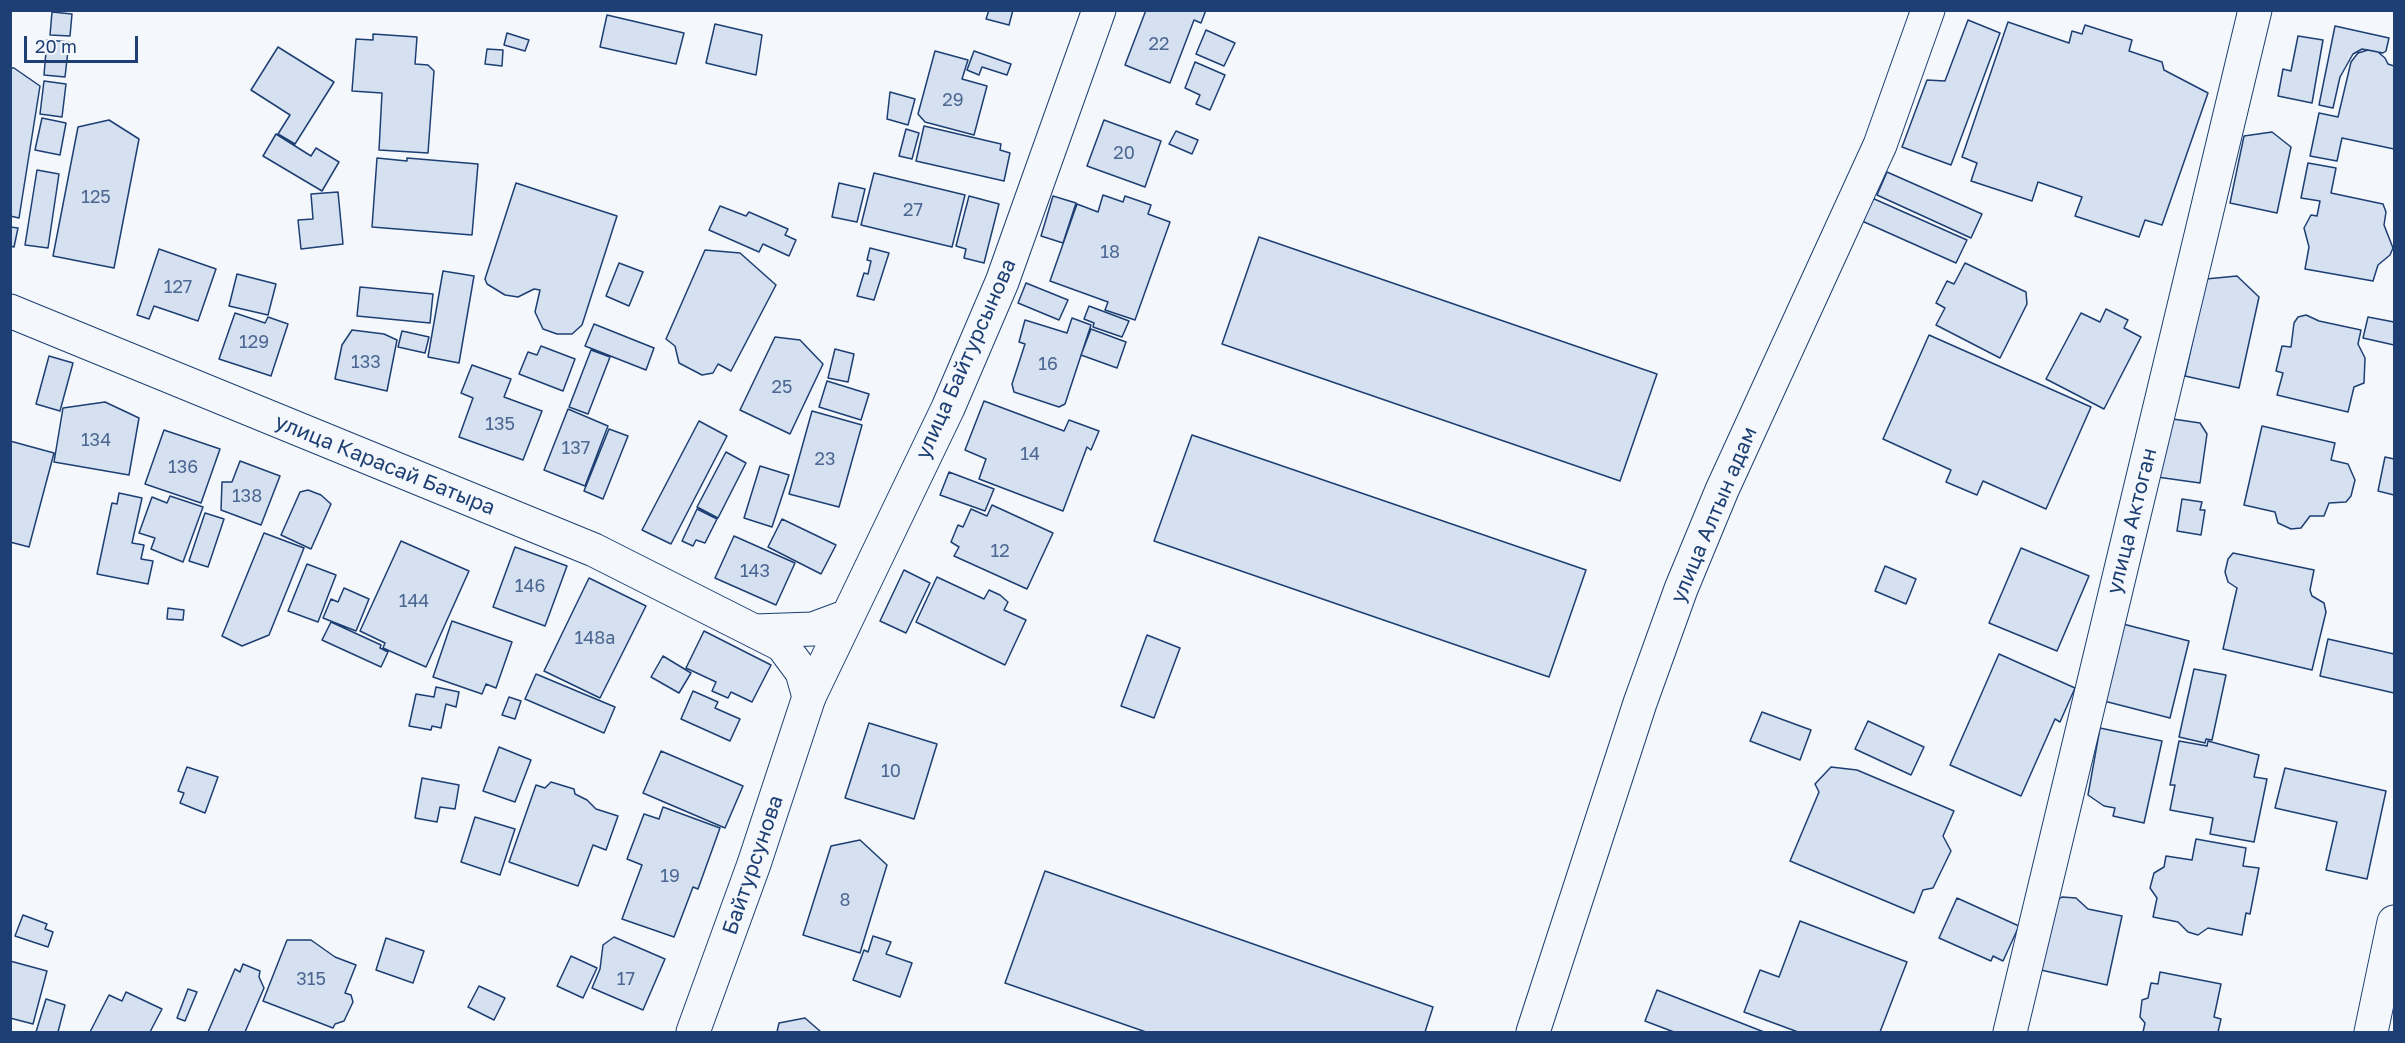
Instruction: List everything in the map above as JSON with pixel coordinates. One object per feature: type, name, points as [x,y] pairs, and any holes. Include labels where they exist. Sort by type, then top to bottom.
[{"type":"street","name":"улица Байтурсынова","points":[[809,697],[948,408],[1002,282],[1099,10]]},
{"type":"street","name":"улица Алтын адам","points":[[1533,1032],[1640,703],[1681,588],[1722,490],[1880,145],[1928,10]]},
{"type":"street","name":"улица Актоган","points":[[2010,1032],[2255,10]]},
{"type":"street","name":"улица Карасай Батыра","points":[[10,310],[594,550],[782,645],[802,672],[809,697]]},
{"type":"street","points":[[755,631],[813,629],[848,616]]},
{"type":"street","name":"Байтурсунова","points":[[693,1032],[754,864],[809,697]]},
{"type":"street","points":[[2371,1032],[2394,922]]},
{"type":"building","points":[[989,10],[1013,10],[1009,25],[986,19]]},
{"type":"building","points":[[1146,10],[1206,10],[1201,23],[1194,20],[1170,83],[1125,65]]},
{"type":"building","points":[[52,12],[72,14],[70,36],[50,35]]},
{"type":"building","points":[[607,15],[684,33],[676,64],[600,47]]},
{"type":"building","points":[[1968,20],[2000,33],[1951,165],[1902,147],[1927,80],[1945,81]]},
{"type":"building","points":[[2008,22],[2069,43],[2072,31],[2082,34],[2085,25],[2132,40],[2129,51],[2162,62],[2164,70],[2208,93],[2162,225],[2145,220],[2139,237],[2075,216],[2082,197],[2038,182],[2032,201],[1971,181],[1977,163],[1962,157]]},
{"type":"building","points":[[715,24],[762,35],[756,75],[706,63]]},
{"type":"building","points":[[2335,26],[2389,38],[2386,51],[2383,53],[2362,49],[2353,54],[2340,77],[2333,108],[2319,105]]},
{"type":"building","points":[[1206,30],[1235,43],[1224,66],[1196,54]]},
{"type":"building","points":[[507,33],[529,40],[525,51],[504,45]]},
{"type":"building","points":[[373,34],[417,37],[415,64],[428,65],[434,71],[428,153],[379,150],[382,93],[352,91],[356,39],[373,40]]},
{"type":"building","points":[[2298,36],[2323,40],[2312,103],[2278,96],[2283,69],[2291,71]]},
{"type":"building","points":[[47,40],[69,42],[65,77],[44,75]]},
{"type":"building","points":[[278,47],[334,82],[295,144],[278,134],[290,115],[251,90]]},
{"type":"building","points":[[487,49],[503,50],[502,66],[485,64]]},
{"type":"building","points":[[2368,50],[2378,52],[2388,64],[2394,66],[2394,149],[2342,138],[2337,161],[2310,156],[2319,113],[2338,117],[2351,62],[2358,53]]},
{"type":"building","points":[[935,51],[968,60],[962,79],[987,86],[974,135],[925,122],[918,114]]},
{"type":"building","points":[[974,51],[1011,64],[1007,75],[982,67],[979,75],[967,70]]},
{"type":"building","points":[[1195,62],[1225,75],[1210,110],[1196,104],[1200,95],[1185,88]]},
{"type":"building","points":[[10,68],[14,68],[40,86],[19,218],[10,216]]},
{"type":"building","points":[[44,81],[66,84],[62,117],[40,114]]},
{"type":"building","points":[[890,92],[915,99],[908,125],[887,119]]},
{"type":"building","points":[[42,118],[66,123],[60,155],[35,150]]},
{"type":"building","points":[[109,120],[139,139],[114,268],[53,256],[78,127]]},
{"type":"building","points":[[1104,120],[1161,141],[1145,187],[1087,166]]},
{"type":"building","points":[[924,126],[1001,144],[1000,150],[1010,153],[1004,181],[916,161]]},
{"type":"building","points":[[906,129],[919,133],[912,159],[899,156]]},
{"type":"building","points":[[1176,131],[1198,140],[1192,154],[1169,144]]},
{"type":"building","points":[[2272,132],[2291,147],[2277,213],[2230,203],[2244,136]]},
{"type":"building","points":[[276,134],[311,156],[316,148],[339,162],[322,191],[263,156]]},
{"type":"building","points":[[377,158],[478,164],[472,235],[372,227]]},
{"type":"building","points":[[2308,163],[2336,168],[2331,193],[2383,204],[2386,212],[2384,225],[2393,248],[2390,255],[2378,265],[2373,281],[2305,269],[2309,247],[2304,228],[2311,215],[2317,216],[2320,201],[2301,198]]},
{"type":"building","points":[[37,170],[59,174],[48,248],[25,245]]},
{"type":"building","points":[[1887,172],[1982,214],[1971,238],[1877,195]]},
{"type":"building","points":[[874,173],[965,195],[952,247],[861,225]]},
{"type":"building","points":[[516,183],[617,216],[582,325],[572,334],[557,334],[543,329],[535,312],[540,290],[534,289],[518,297],[505,295],[487,284],[485,279]]},
{"type":"building","points":[[839,183],[865,189],[857,222],[832,217]]},
{"type":"building","points":[[338,192],[343,244],[301,249],[298,220],[313,219],[311,194]]},
{"type":"building","points":[[1103,195],[1123,202],[1125,196],[1151,205],[1148,214],[1170,222],[1135,320],[1105,310],[1108,302],[1050,281],[1077,204],[1098,212]]},
{"type":"building","points":[[969,196],[999,204],[984,263],[964,258],[966,249],[956,246]]},
{"type":"building","points":[[1053,196],[1076,203],[1063,243],[1041,236]]},
{"type":"building","points":[[1872,198],[1967,240],[1956,263],[1862,221]]},
{"type":"building","points":[[720,206],[746,216],[749,212],[788,229],[785,235],[796,240],[789,256],[763,244],[759,252],[709,230]]},
{"type":"building","points":[[10,227],[18,228],[14,247],[10,246]]},
{"type":"building","points":[[1259,237],[1657,374],[1620,481],[1222,344]]},
{"type":"building","points":[[870,248],[889,253],[874,300],[857,296],[864,273],[868,274],[871,261],[867,260]]},
{"type":"building","points":[[159,249],[216,269],[198,321],[154,306],[149,319],[137,315]]},
{"type":"building","points":[[705,250],[740,253],[776,285],[731,371],[718,364],[713,373],[702,375],[679,363],[675,346],[666,339]]},
{"type":"building","points":[[619,263],[643,272],[629,306],[606,296]]},
{"type":"building","points":[[1965,263],[2026,292],[2027,304],[2000,358],[1936,325],[1945,308],[1936,303],[1947,281],[1954,284]]},
{"type":"building","points":[[443,271],[474,276],[459,363],[428,357]]},
{"type":"building","points":[[237,274],[276,284],[268,315],[229,306]]},
{"type":"building","points":[[2237,276],[2259,297],[2239,388],[2185,376],[2206,279]]},
{"type":"building","points":[[1026,283],[1068,300],[1059,320],[1018,303]]},
{"type":"building","points":[[360,287],[433,294],[430,323],[357,316]]},
{"type":"building","points":[[1089,306],[1129,321],[1122,337],[1093,327],[1094,323],[1084,319]]},
{"type":"building","points":[[2106,309],[2128,320],[2124,328],[2141,337],[2104,409],[2046,379],[2081,313],[2100,322]]},
{"type":"building","points":[[235,313],[265,323],[268,317],[288,324],[271,376],[219,359]]},
{"type":"building","points":[[2306,315],[2319,321],[2361,330],[2358,344],[2365,358],[2364,383],[2354,387],[2348,412],[2277,395],[2283,373],[2276,371],[2282,346],[2291,347],[2294,323],[2298,317]]},
{"type":"building","points":[[2368,317],[2394,322],[2394,345],[2363,338]]},
{"type":"building","points":[[1072,318],[1091,325],[1065,404],[1059,407],[1014,392],[1012,384],[1025,344],[1019,342],[1025,320],[1067,333]]},
{"type":"building","points":[[594,324],[654,348],[646,370],[585,346]]},
{"type":"building","points":[[1091,329],[1126,342],[1117,368],[1081,355]]},
{"type":"building","points":[[352,330],[384,334],[397,340],[387,391],[335,379],[342,345]]},
{"type":"building","points":[[402,331],[429,337],[425,353],[398,347]]},
{"type":"building","points":[[1929,335],[2091,407],[2046,509],[1983,481],[1977,495],[1946,482],[1951,470],[1883,439]]},
{"type":"building","points":[[775,337],[800,340],[823,364],[790,434],[740,410]]},
{"type":"building","points":[[541,346],[575,359],[563,391],[519,374],[528,352],[537,355]]},
{"type":"building","points":[[835,349],[854,354],[848,382],[828,378]]},
{"type":"building","points":[[591,350],[610,357],[588,414],[569,407]]},
{"type":"building","points":[[49,356],[73,363],[60,411],[36,404]]},
{"type":"building","points":[[472,365],[511,379],[504,397],[542,411],[523,460],[459,437],[473,398],[461,393]]},
{"type":"building","points":[[827,381],[869,394],[861,420],[819,407]]},
{"type":"building","points":[[984,401],[1064,431],[1069,420],[1099,431],[1091,450],[1087,447],[1063,511],[979,479],[986,459],[965,450]]},
{"type":"building","points":[[105,402],[139,418],[129,475],[54,462],[63,408]]},
{"type":"building","points":[[568,409],[608,426],[585,486],[544,470]]},
{"type":"building","points":[[812,411],[862,425],[839,507],[789,494]]},
{"type":"building","points":[[2166,418],[2200,423],[2207,434],[2200,483],[2157,477]]},
{"type":"building","points":[[699,421],[727,436],[671,544],[642,530]]},
{"type":"building","points":[[2262,426],[2335,443],[2331,460],[2348,464],[2355,480],[2351,496],[2346,502],[2329,503],[2324,516],[2310,516],[2301,528],[2291,529],[2278,523],[2275,512],[2244,505]]},
{"type":"building","points":[[609,429],[628,436],[603,499],[584,491]]},
{"type":"building","points":[[164,430],[220,449],[201,503],[145,484]]},
{"type":"building","points":[[1192,435],[1586,570],[1549,677],[1154,541]]},
{"type":"building","points":[[10,441],[54,453],[29,547],[10,542]]},
{"type":"building","points":[[726,452],[746,463],[718,518],[697,507]]},
{"type":"building","points":[[2385,457],[2394,459],[2394,495],[2378,491]]},
{"type":"building","points":[[240,461],[280,476],[261,525],[221,510],[222,482],[232,482]]},
{"type":"building","points":[[760,466],[789,475],[772,527],[744,518]]},
{"type":"building","points":[[949,472],[994,489],[985,511],[940,495]]},
{"type":"building","points":[[308,490],[321,495],[331,504],[311,549],[281,535],[300,492]]},
{"type":"building","points":[[119,493],[142,498],[132,543],[144,545],[141,559],[153,561],[148,584],[97,574],[112,503],[117,504]]},
{"type":"building","points":[[170,496],[203,507],[183,562],[151,549],[155,538],[139,533],[152,497],[167,503]]},
{"type":"building","points":[[2182,499],[2202,502],[2200,510],[2205,510],[2201,535],[2177,531]]},
{"type":"building","points":[[992,505],[1053,533],[1027,589],[954,556],[959,547],[951,542],[958,525],[963,527],[971,509],[987,516]]},
{"type":"building","points":[[697,509],[717,519],[705,543],[696,540],[693,546],[682,541]]},
{"type":"building","points":[[205,513],[224,519],[208,567],[189,561]]},
{"type":"building","points":[[782,519],[836,545],[821,574],[768,547]]},
{"type":"building","points":[[264,533],[304,548],[269,635],[242,646],[222,636]]},
{"type":"building","points":[[734,536],[795,563],[776,605],[715,578]]},
{"type":"building","points":[[401,541],[469,571],[426,667],[383,648],[385,643],[360,631]]},
{"type":"building","points":[[515,547],[567,566],[545,626],[493,607]]},
{"type":"building","points":[[2021,548],[2089,576],[2057,651],[1989,623]]},
{"type":"building","points":[[2233,553],[2314,570],[2310,590],[2312,596],[2324,603],[2326,612],[2312,670],[2223,649],[2237,588],[2228,582],[2225,572],[2228,559]]},
{"type":"building","points":[[307,564],[336,575],[318,622],[288,611]]},
{"type":"building","points":[[1885,566],[1916,579],[1906,604],[1875,591]]},
{"type":"building","points":[[904,570],[930,583],[906,633],[880,621]]},
{"type":"building","points":[[937,577],[984,599],[989,590],[1000,595],[1008,602],[1004,610],[1026,620],[1005,665],[916,622]]},
{"type":"building","points":[[589,578],[646,606],[600,698],[544,671]]},
{"type":"building","points":[[344,588],[369,599],[356,631],[323,618],[331,599],[338,602]]},
{"type":"building","points":[[168,608],[184,610],[183,620],[167,619]]},
{"type":"building","points":[[452,621],[512,642],[496,688],[486,684],[482,694],[433,677]]},
{"type":"building","points":[[331,622],[381,645],[380,648],[388,652],[381,667],[322,640]]},
{"type":"building","points":[[2123,624],[2189,641],[2170,718],[2104,701]]},
{"type":"building","points":[[704,631],[771,665],[752,702],[731,692],[728,698],[712,691],[716,682],[686,668]]},
{"type":"building","points":[[1147,635],[1180,648],[1154,718],[1121,706]]},
{"type":"building","points":[[2328,639],[2394,654],[2394,693],[2320,676]]},
{"type":"building","points":[[1999,654],[2075,688],[2060,722],[2055,719],[2021,796],[1950,765]]},
{"type":"building","points":[[663,656],[691,673],[679,693],[651,677]]},
{"type":"building","points":[[2194,669],[2226,675],[2212,740],[2206,739],[2205,743],[2179,737]]},
{"type":"building","points":[[536,674],[615,707],[604,733],[525,699]]},
{"type":"building","points":[[436,687],[459,692],[456,707],[446,704],[441,728],[432,726],[431,730],[409,726],[416,694],[434,697]]},
{"type":"building","points":[[693,691],[718,702],[715,708],[740,719],[730,741],[681,719]]},
{"type":"building","points":[[509,697],[521,701],[515,719],[502,715]]},
{"type":"building","points":[[1762,712],[1811,730],[1800,760],[1750,741]]},
{"type":"building","points":[[1868,721],[1924,747],[1911,775],[1855,749]]},
{"type":"building","points":[[869,723],[937,744],[914,819],[845,798]]},
{"type":"building","points":[[2100,728],[2162,741],[2144,823],[2113,816],[2115,808],[2104,806],[2088,795]]},
{"type":"building","points":[[2179,741],[2207,746],[2208,741],[2259,755],[2254,777],[2267,779],[2254,842],[2210,834],[2213,818],[2170,810],[2175,785],[2170,785]]},
{"type":"building","points":[[499,747],[531,760],[515,802],[483,791]]},
{"type":"building","points":[[661,751],[743,786],[725,828],[643,793]]},
{"type":"building","points":[[187,767],[218,777],[205,813],[180,803],[184,793],[178,791]]},
{"type":"building","points":[[1831,767],[1857,770],[1954,811],[1943,836],[1951,851],[1933,888],[1923,890],[1914,913],[1790,861],[1819,792],[1815,784]]},
{"type":"building","points":[[2285,768],[2386,791],[2367,879],[2326,870],[2337,822],[2275,808]]},
{"type":"building","points":[[422,778],[459,785],[455,809],[440,807],[437,822],[415,818]]},
{"type":"building","points":[[551,782],[574,789],[575,794],[587,800],[596,809],[618,816],[606,850],[593,845],[578,886],[509,862],[536,785],[545,788]]},
{"type":"building","points":[[663,807],[720,828],[698,889],[693,887],[674,937],[622,919],[642,865],[627,859],[644,814],[659,819]]},
{"type":"building","points":[[475,817],[515,829],[500,875],[461,862]]},
{"type":"building","points":[[2196,839],[2246,848],[2243,866],[2259,868],[2250,914],[2246,913],[2242,935],[2208,928],[2198,935],[2188,932],[2178,922],[2153,917],[2157,898],[2150,888],[2154,873],[2164,867],[2166,856],[2192,860]]},
{"type":"building","points":[[860,840],[887,865],[860,953],[803,935],[831,846]]},
{"type":"building","points":[[1045,871],[1433,1007],[1425,1032],[1146,1032],[1005,983]]},
{"type":"building","points":[[2062,897],[2076,898],[2088,909],[2122,916],[2107,985],[2041,970],[2056,901]]},
{"type":"building","points":[[1957,898],[2019,926],[2003,961],[1993,956],[1991,961],[1939,938]]},
{"type":"building","points":[[23,915],[47,924],[45,929],[53,932],[48,947],[15,936]]},
{"type":"building","points":[[1800,921],[1907,962],[1880,1032],[1798,1032],[1744,1012],[1760,970],[1779,977]]},
{"type":"building","points":[[873,936],[891,942],[886,954],[912,963],[900,997],[853,980],[864,950],[868,952]]},
{"type":"building","points":[[614,937],[665,959],[643,1010],[592,988],[600,969],[603,945]]},
{"type":"building","points":[[386,938],[424,951],[413,983],[376,970]]},
{"type":"building","points":[[287,940],[311,940],[335,957],[356,965],[345,993],[351,995],[353,1002],[344,1021],[335,1024],[333,1028],[263,1001]]},
{"type":"building","points":[[571,956],[597,968],[583,998],[557,986]]},
{"type":"building","points":[[10,961],[47,971],[33,1024],[10,1018]]},
{"type":"building","points":[[243,964],[260,971],[259,977],[264,988],[245,1032],[208,1032],[235,969],[240,972]]},
{"type":"building","points":[[2160,972],[2221,984],[2214,1017],[2221,1019],[2218,1032],[2143,1032],[2145,1023],[2140,1017],[2142,1000],[2148,998],[2151,983],[2158,984]]},
{"type":"building","points":[[479,986],[505,998],[494,1020],[468,1007]]},
{"type":"building","points":[[188,989],[197,992],[185,1021],[177,1018]]},
{"type":"building","points":[[1657,990],[1764,1032],[1674,1032],[1645,1021]]},
{"type":"building","points":[[126,992],[162,1009],[150,1032],[90,1032],[109,995],[122,1001]]},
{"type":"building","points":[[46,999],[65,1005],[58,1032],[36,1032]]},
{"type":"building","points":[[805,1018],[821,1032],[777,1032],[779,1023]]}]
